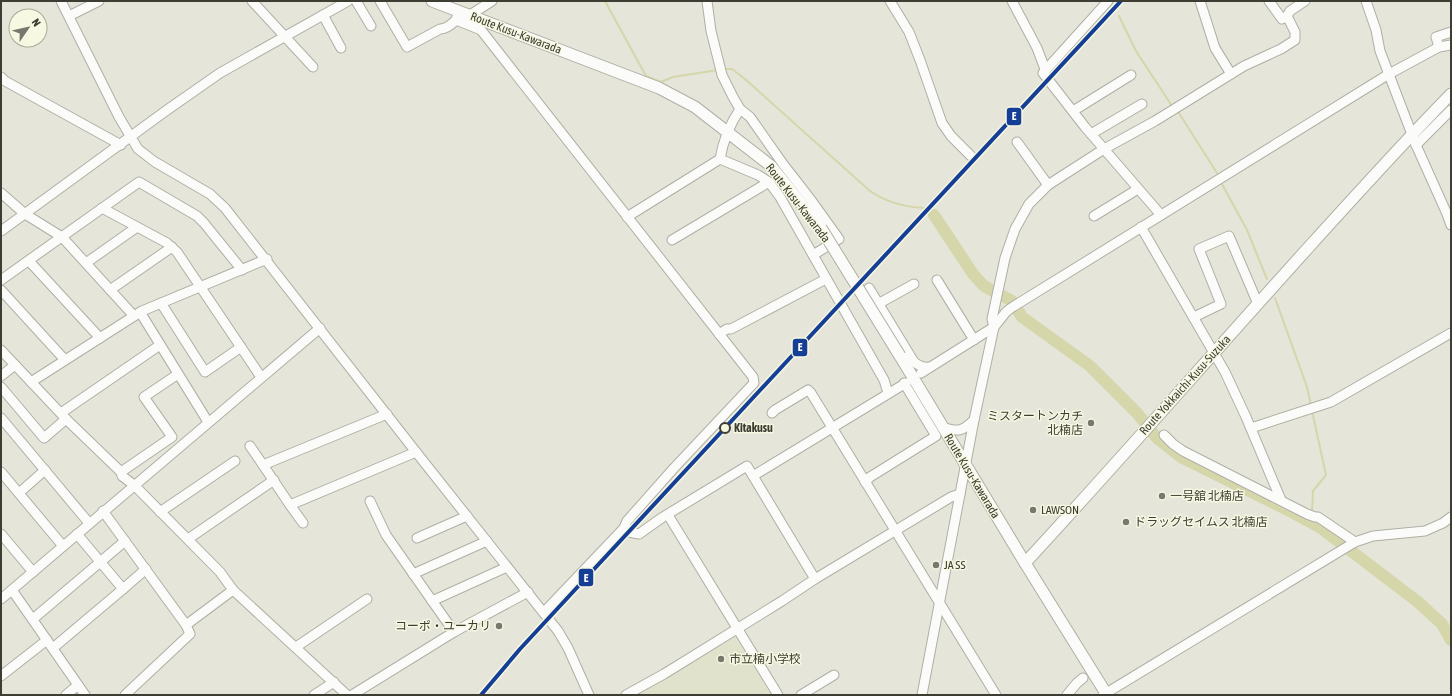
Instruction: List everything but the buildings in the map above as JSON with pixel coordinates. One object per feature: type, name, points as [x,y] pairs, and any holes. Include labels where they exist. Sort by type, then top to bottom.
[{"type":"main road","name":"Route Kusu-Kawarada","points":[[432,1],[457,15],[470,15],[659,88],[695,107],[771,166],[821,228],[942,427],[966,463],[1025,563]]},
{"type":"main road","name":"Route Yokkaichi-Kusu-Suzuka","points":[[1025,563],[1412,133],[1451,94]]},
{"type":"main road","points":[[1025,563],[1105,694]]},
{"type":"street","points":[[61,1],[118,117],[138,149],[155,162],[200,188],[220,202],[267,259],[416,452],[544,612],[564,641],[589,695]]},
{"type":"street","points":[[69,16],[99,1]]},
{"type":"street","points":[[252,1],[313,67]]},
{"type":"street","points":[[1,231],[220,73],[348,1]]},
{"type":"street","points":[[356,1],[371,26]]},
{"type":"street","points":[[380,1],[407,47],[452,24],[457,15],[481,30],[753,377],[754,383],[674,468],[627,521],[624,528],[544,612]]},
{"type":"street","points":[[470,15],[492,1]]},
{"type":"street","points":[[707,1],[711,31],[721,69],[740,110],[750,117],[839,239],[813,255]]},
{"type":"street","points":[[890,1],[909,32],[942,123],[951,136],[970,156]]},
{"type":"street","points":[[1012,1],[1037,48],[1046,69]]},
{"type":"street","points":[[1108,1],[1043,73],[1091,134],[1161,215]]},
{"type":"street","points":[[1200,1],[1202,3],[1215,48],[1231,74]]},
{"type":"street","points":[[1270,1],[1282,19],[1287,16],[1290,11],[1305,1]]},
{"type":"street","points":[[1366,1],[1376,30],[1380,51],[1416,145],[1451,225]]},
{"type":"street","points":[[323,15],[341,48]]},
{"type":"street","points":[[922,695],[974,420],[994,327],[992,319],[1005,258],[1018,222],[1029,204],[1048,185],[1104,149],[1251,62],[1281,49],[1295,40],[1295,32],[1287,16]]},
{"type":"street","points":[[1439,46],[1436,37],[1451,32]]},
{"type":"street","points":[[921,373],[994,327],[1006,312],[1014,306],[1141,227],[1389,74],[1439,46],[1451,45]]},
{"type":"street","points":[[1073,111],[1131,75]]},
{"type":"street","points":[[2,79],[121,145]]},
{"type":"street","points":[[1091,134],[1142,104]]},
{"type":"street","points":[[627,217],[720,159],[722,146],[732,122],[740,110]]},
{"type":"street","points":[[1416,145],[1451,110]]},
{"type":"street","points":[[1017,142],[1048,185]]},
{"type":"street","points":[[720,159],[747,169],[769,182],[780,197],[884,380],[888,393]]},
{"type":"street","points":[[1,280],[139,182],[198,216],[242,270]]},
{"type":"street","points":[[672,240],[769,182]]},
{"type":"street","points":[[1094,216],[1138,189]]},
{"type":"street","points":[[1,193],[25,214],[62,236],[110,290],[137,314],[160,345],[208,422]]},
{"type":"street","points":[[102,208],[172,247],[177,252],[261,377]]},
{"type":"street","points":[[86,263],[137,227]]},
{"type":"street","points":[[1141,227],[1225,372],[1251,428],[1281,500]]},
{"type":"street","points":[[1194,317],[1221,304],[1199,249],[1229,236],[1258,304]]},
{"type":"street","points":[[110,290],[172,247]]},
{"type":"street","points":[[31,382],[137,314],[267,259]]},
{"type":"street","points":[[29,261],[100,338]]},
{"type":"street","points":[[719,334],[826,279]]},
{"type":"street","points":[[937,280],[974,340]]},
{"type":"street","points":[[878,304],[914,284]]},
{"type":"street","points":[[869,288],[914,362],[919,366],[930,367]]},
{"type":"street","points":[[1,290],[65,360]]},
{"type":"street","points":[[161,303],[205,372],[241,347]]},
{"type":"street","points":[[1,599],[320,328]]},
{"type":"street","points":[[1251,428],[1331,402],[1451,333]]},
{"type":"street","points":[[1,387],[44,438],[64,416],[160,345]]},
{"type":"street","points":[[1,350],[64,416],[121,472],[122,476],[134,485],[220,572],[233,590],[296,647],[331,684],[347,695]]},
{"type":"street","points":[[1,376],[15,365]]},
{"type":"street","points":[[121,472],[172,437],[144,397],[178,374]]},
{"type":"street","points":[[753,476],[905,383],[936,436],[870,477],[865,482]]},
{"type":"street","points":[[772,413],[808,390],[996,695]]},
{"type":"street","points":[[263,465],[388,414]]},
{"type":"street","points":[[1,418],[89,523]]},
{"type":"street","points":[[942,427],[952,430],[961,430],[974,420]]},
{"type":"street","points":[[1164,435],[1183,451],[1312,516],[1318,516],[1354,543]]},
{"type":"street","points":[[250,446],[303,523]]},
{"type":"street","points":[[290,505],[416,452]]},
{"type":"street","points":[[160,512],[235,461]]},
{"type":"street","points":[[624,528],[629,532],[639,534],[747,466],[816,579]]},
{"type":"street","points":[[19,493],[45,470]]},
{"type":"street","points":[[1,472],[63,546]]},
{"type":"street","points":[[188,539],[274,480]]},
{"type":"street","points":[[626,695],[664,674],[738,629],[816,579],[951,497],[960,494]]},
{"type":"street","points":[[370,501],[386,535],[454,632]]},
{"type":"street","points":[[103,511],[186,625],[190,634],[125,695]]},
{"type":"street","points":[[668,515],[778,695]]},
{"type":"street","points":[[417,538],[467,516]]},
{"type":"street","points":[[1105,694],[1354,543],[1373,536],[1425,531],[1443,523],[1451,517]]},
{"type":"street","points":[[1,534],[33,572]]},
{"type":"street","points":[[77,534],[124,589]]},
{"type":"street","points":[[33,619],[125,541]]},
{"type":"street","points":[[413,574],[487,541]]},
{"type":"street","points":[[432,601],[507,566]]},
{"type":"street","points":[[53,648],[146,569]]},
{"type":"street","points":[[12,590],[85,695]]},
{"type":"street","points":[[186,625],[233,590]]},
{"type":"street","points":[[352,695],[454,632],[528,592]]},
{"type":"street","points":[[296,647],[367,599]]},
{"type":"street","points":[[1,676],[47,640]]},
{"type":"street","points":[[801,695],[834,675]]},
{"type":"street","points":[[1067,695],[1083,678]]},
{"type":"street","points":[[314,695],[331,684]]},
{"type":"street","points":[[66,695],[78,685]]},
{"type":"shaded area","name":"市立楠小学校","points":[[734,635],[771,695],[631,695]]},
{"type":"waterway","points":[[605,1],[646,76],[661,82],[673,77],[718,70]]},
{"type":"waterway","points":[[1119,16],[1136,51],[1172,106]]},
{"type":"waterway","points":[[723,69],[732,69],[745,79],[870,191],[882,198],[896,203],[924,208]]},
{"type":"waterway","points":[[1177,110],[1217,173]]},
{"type":"waterway","points":[[1222,184],[1247,230],[1267,279]]},
{"type":"waterway","points":[[934,215],[973,274],[984,286],[1012,301],[1022,317],[1090,366],[1137,413],[1157,438],[1181,457],[1321,528],[1418,602],[1442,624],[1451,640]]},
{"type":"waterway","points":[[1275,298],[1307,387],[1311,406]]},
{"type":"waterway","points":[[1312,411],[1326,475],[1313,491],[1312,512]]},
{"type":"transit line","name":"E","points":[[481,695],[520,649],[1121,1]]},
{"type":"place","name":"ミスタートンカチ 北楠店","points":[[1091,423]]},
{"type":"place","name":"Kitakusu","points":[[725,428]]},
{"type":"place","name":"一号舘 北楠店","points":[[1162,496]]},
{"type":"place","name":"LAWSON","points":[[1033,510]]},
{"type":"place","name":"ドラッグセイムス 北楠店","points":[[1126,522]]},
{"type":"place","name":"JA SS","points":[[936,565]]},
{"type":"place","name":"コーポ・ユーカリ","points":[[499,626]]},
{"type":"place","name":"市立楠小学校","points":[[721,659]]}]
